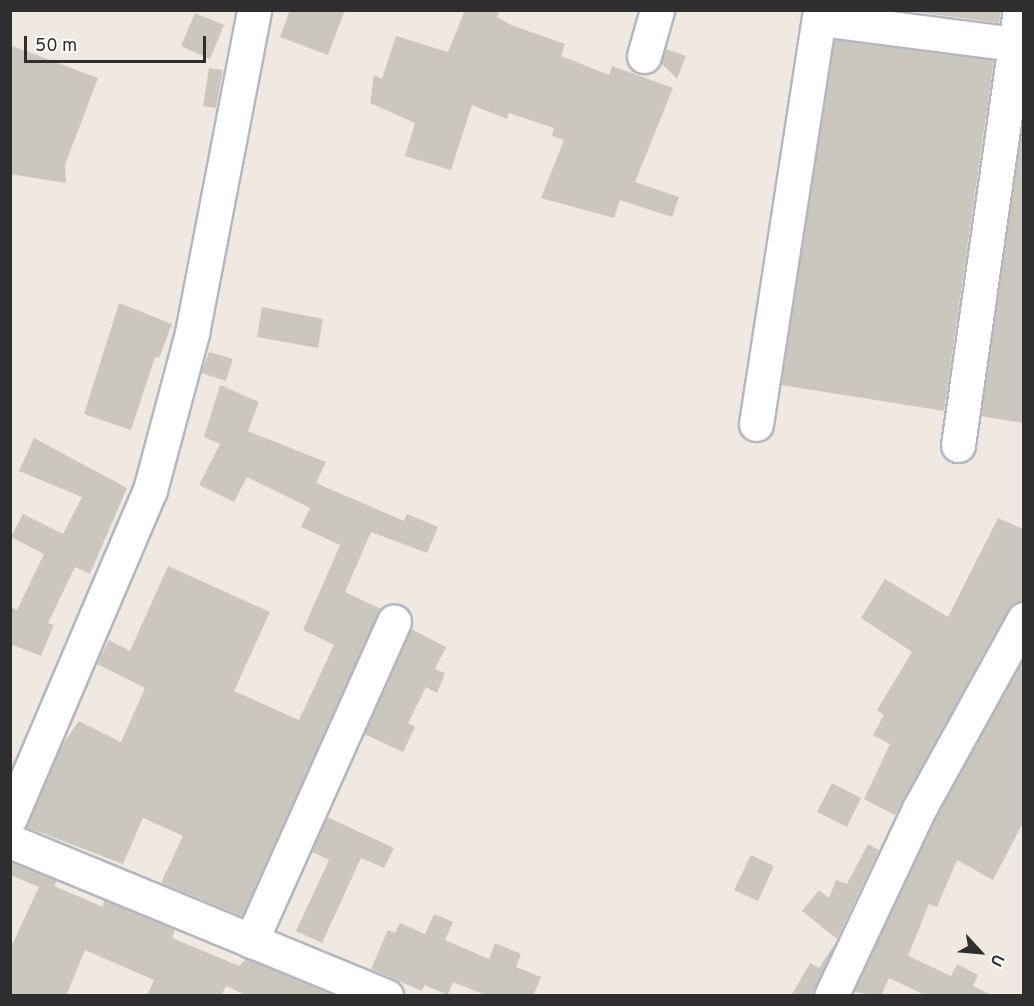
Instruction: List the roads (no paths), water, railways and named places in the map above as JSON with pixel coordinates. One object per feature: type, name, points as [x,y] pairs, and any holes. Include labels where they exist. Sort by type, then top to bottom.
[{"type":"street","points":[[10,818],[150,490],[192,333],[254,10]]},
{"type":"street","points":[[644,56],[657,10]]},
{"type":"street","points":[[958,445],[1019,44],[1020,10]]},
{"type":"street","points":[[756,424],[820,15],[1019,44]]},
{"type":"street","points":[[831,996],[919,809],[1023,619]]},
{"type":"street","points":[[251,941],[394,622]]},
{"type":"street","points":[[10,841],[386,996]]}]
